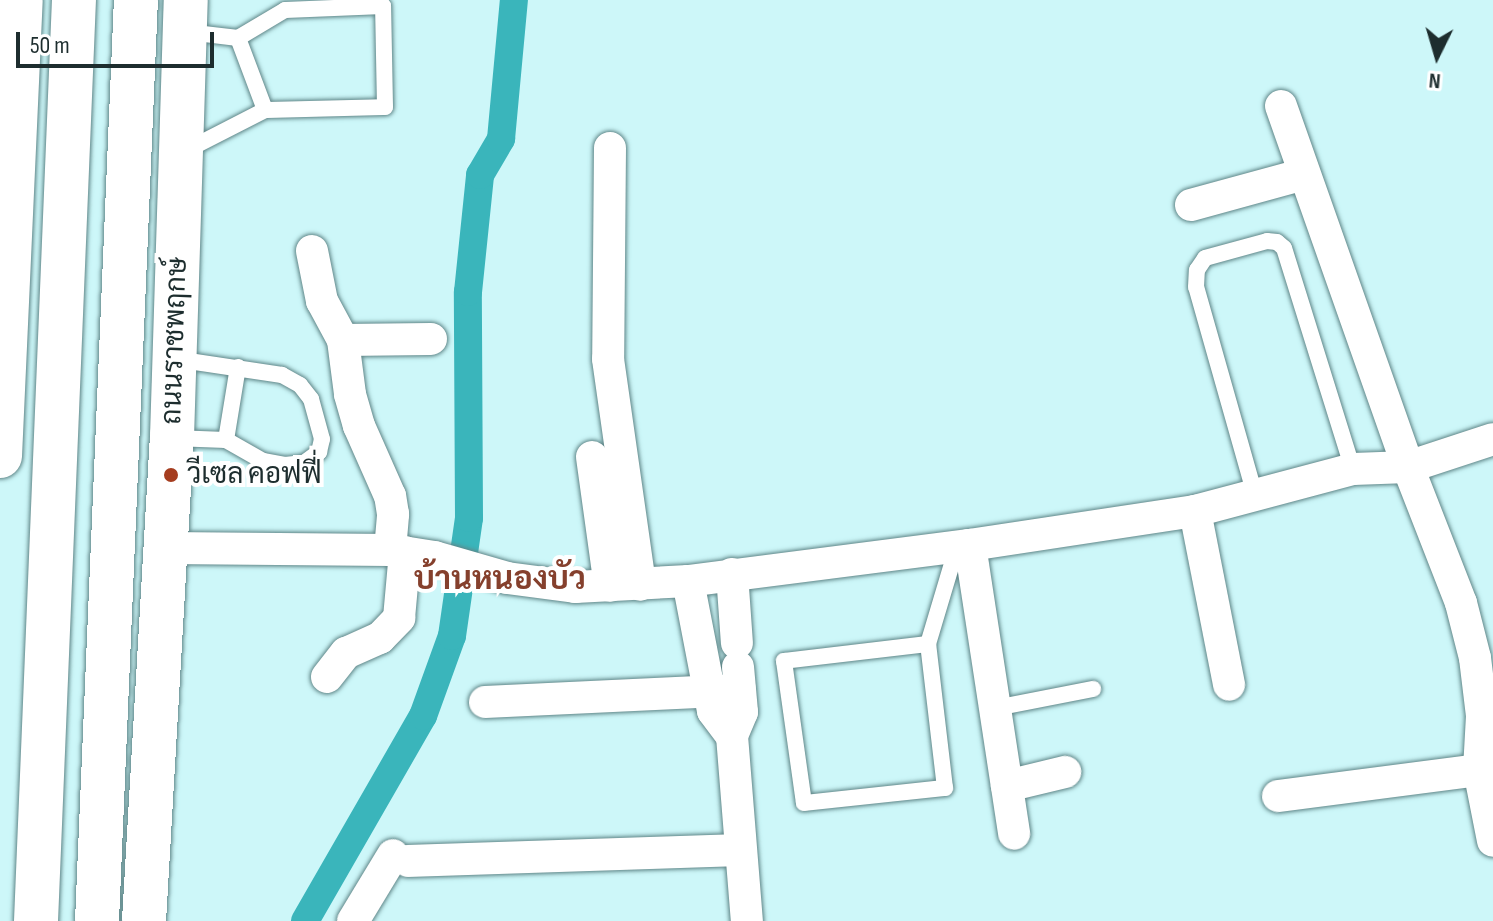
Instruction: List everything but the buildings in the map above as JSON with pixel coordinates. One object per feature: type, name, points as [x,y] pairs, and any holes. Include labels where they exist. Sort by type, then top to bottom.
[{"type":"main road","points":[[0,456],[9,51],[21,0]]},
{"type":"main road","points":[[36,921],[74,0]]},
{"type":"main road","name":"ถนนราชพฤกษ์","points":[[97,921],[136,0]]},
{"type":"main road","name":"ถนนราชพฤกษ์","points":[[144,921],[172,437],[186,16]]},
{"type":"street","points":[[1281,106],[1408,467],[1461,603],[1475,658],[1493,841]]},
{"type":"street","points":[[610,148],[608,359],[625,586]]},
{"type":"street","points":[[1191,205],[1304,174]]},
{"type":"street","points":[[312,251],[322,301],[343,340],[350,394],[359,426],[390,496],[393,514],[410,553],[399,618],[380,638],[346,653],[327,677]]},
{"type":"street","points":[[343,340],[431,339]]},
{"type":"street","points":[[166,548],[410,553],[507,578],[575,587],[688,581],[963,546],[1195,511],[1353,469],[1408,467],[1493,439]]},
{"type":"street","points":[[592,457],[625,586]]},
{"type":"street","points":[[1195,511],[1229,685]]},
{"type":"street","points":[[963,546],[995,708],[1014,834]]},
{"type":"street","points":[[732,574],[742,712],[732,736],[747,921]]},
{"type":"street","points":[[688,581],[707,690],[713,711],[732,736]]},
{"type":"street","points":[[485,702],[707,690],[738,667]]},
{"type":"street","points":[[1278,796],[1484,747]]},
{"type":"street","points":[[1007,786],[1065,772]]},
{"type":"street","points":[[353,921],[400,858],[740,850]]},
{"type":"lane","points":[[181,153],[265,110],[385,107],[383,6],[285,10],[238,38]]},
{"type":"lane","points":[[186,16],[238,38],[265,110]]},
{"type":"lane","points":[[1255,495],[1196,287],[1197,270],[1205,258],[1267,241],[1277,242],[1284,248],[1353,469]]},
{"type":"lane","points":[[172,437],[226,440],[263,461],[285,465],[304,463],[319,452],[322,439],[311,399],[300,385],[282,375],[175,359]]},
{"type":"lane","points":[[226,440],[238,367]]},
{"type":"lane","points":[[928,644],[784,661],[804,803],[945,788],[928,644],[963,546]]},
{"type":"lane","points":[[995,708],[1093,689]]},
{"type":"waterway","points":[[305,921],[423,716],[452,636],[469,518],[468,292],[480,175],[501,139],[514,0]]},
{"type":"place","name":"วีเซล คอฟฟี่","points":[[171,475]]},
{"type":"district","name":"บ้านหนองบัว","points":[[500,580]]}]
